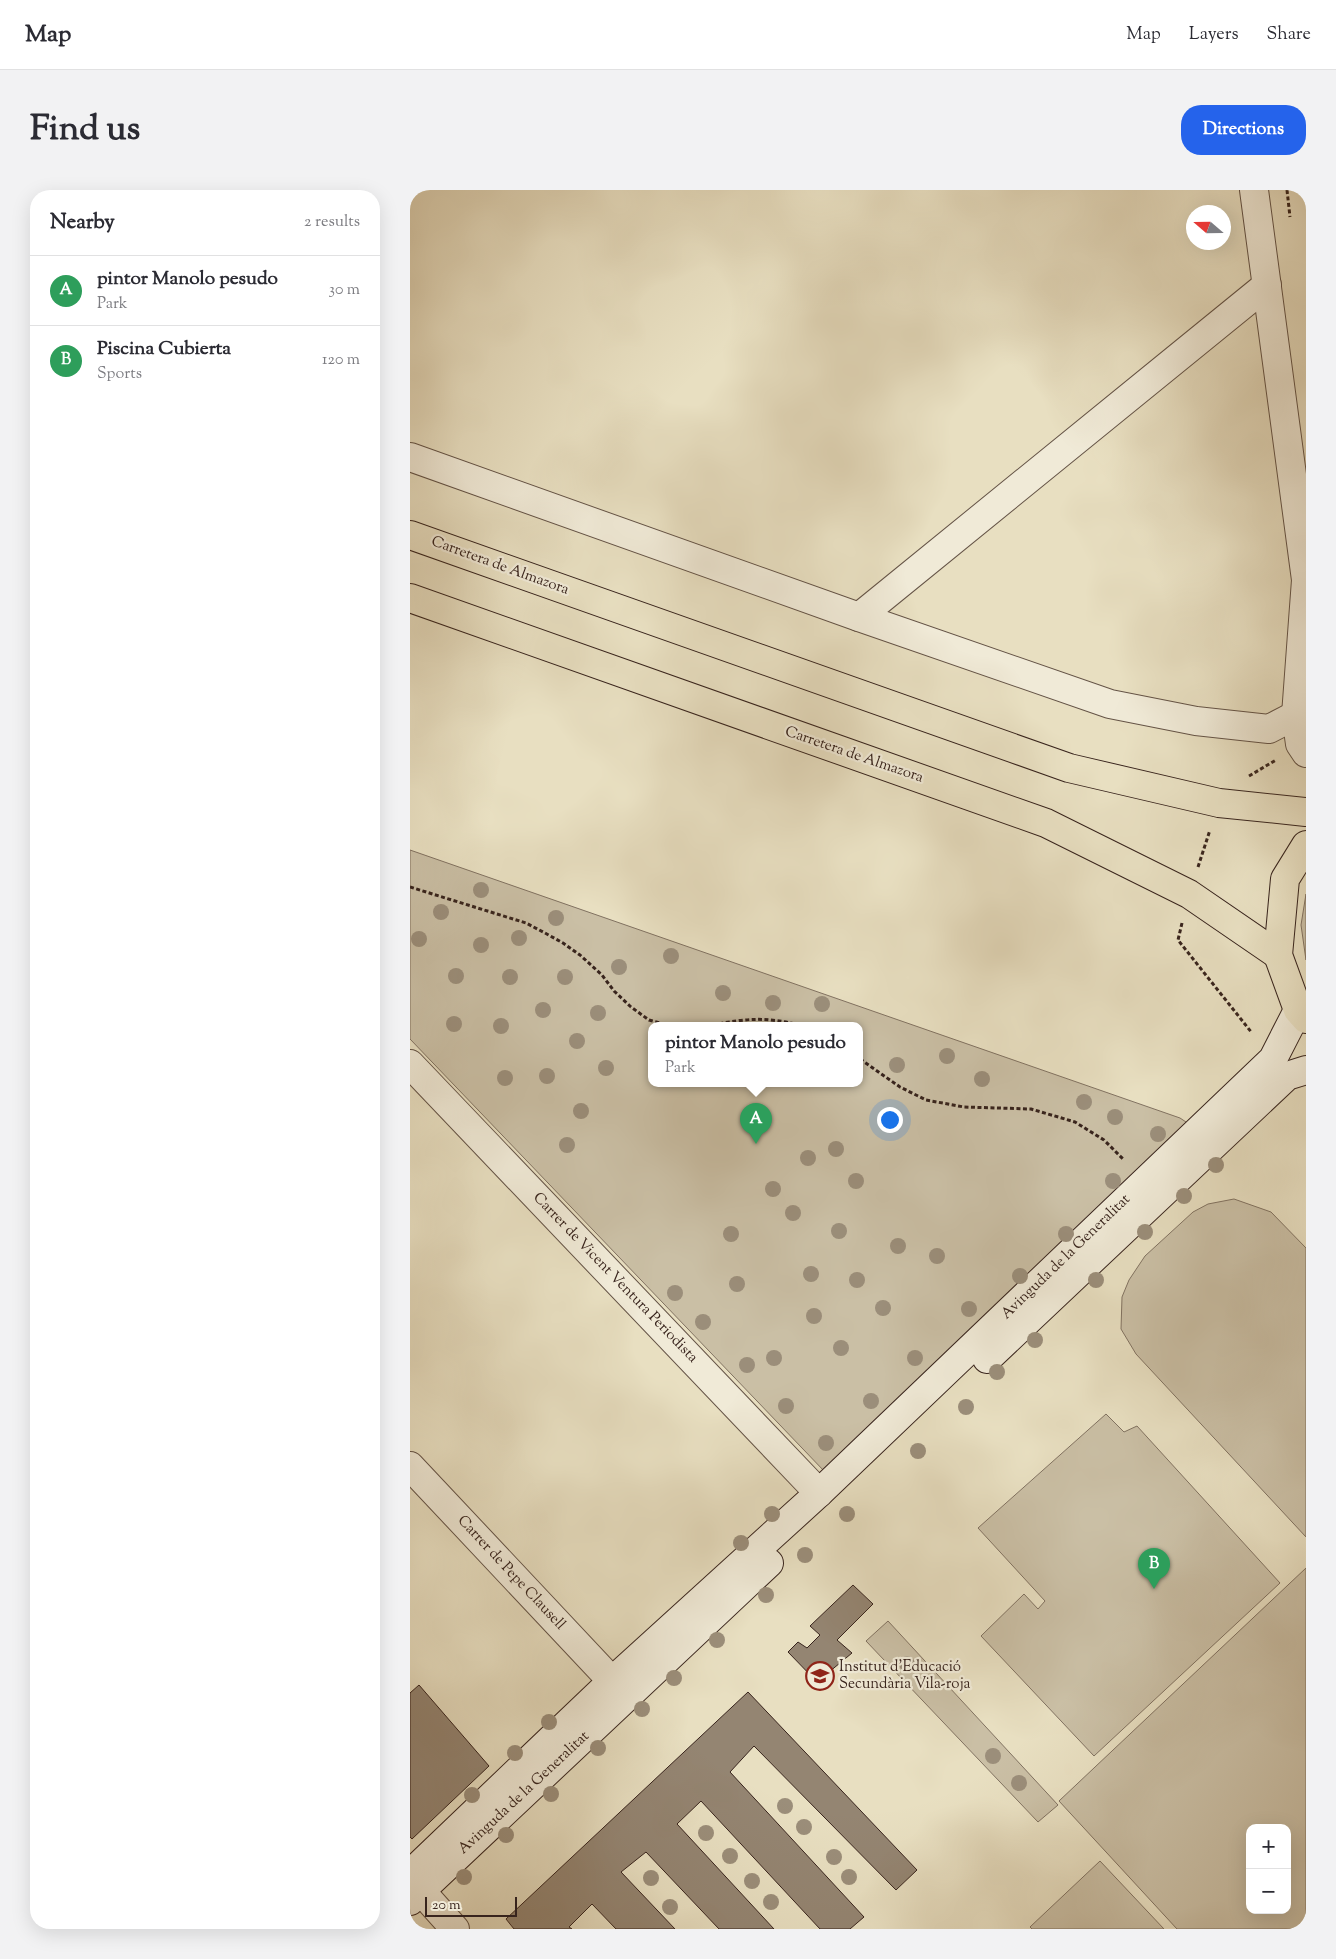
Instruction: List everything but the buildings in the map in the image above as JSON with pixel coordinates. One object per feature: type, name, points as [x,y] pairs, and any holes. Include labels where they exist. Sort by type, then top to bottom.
[{"type":"main road","name":"Carretera de Almazora","points":[[410,534],[1069,768],[1219,804],[1306,812]]},
{"type":"main road","name":"Carretera de Almazora","points":[[410,598],[1046,823],[1189,894],[1278,955]]},
{"type":"main road","points":[[1302,1014],[1278,955],[1285,878],[1306,845]]},
{"type":"street","points":[[1254,190],[1306,580],[1296,715],[1300,744],[1306,753]]},
{"type":"street","points":[[858,617],[1266,285]]},
{"type":"street","points":[[410,457],[858,617],[1110,704],[1196,721],[1269,729],[1296,715]]},
{"type":"street","name":"Avinguda de la Generalitat","points":[[825,1499],[1273,1059],[1302,1014]]},
{"type":"street","name":"Carrer de Vicent Ventura Periodista","points":[[410,1064],[825,1499]]},
{"type":"street","name":"Avinguda de la Generalitat","points":[[413,1886],[620,1688],[1287,1076],[1306,1070]]},
{"type":"street","name":"Carrer de Pepe Clausell","points":[[410,1466],[620,1688]]},
{"type":"street","points":[[413,1886],[455,1929]]},
{"type":"path","points":[[410,887],[526,923],[545,933],[580,955],[602,975],[614,991],[631,1008],[649,1020],[656,1022]]},
{"type":"path","points":[[731,1022],[754,1018],[786,1022]]},
{"type":"path","points":[[863,1061],[900,1087],[926,1100],[964,1107],[1031,1109],[1075,1122],[1104,1140],[1126,1163]]},
{"type":"shaded area","points":[[410,850],[1180,1118],[1189,1124],[825,1472],[410,1039]]},
{"type":"shaded area","points":[[1306,894],[1306,960],[1301,925]]},
{"type":"shaded area","points":[[1234,1199],[1271,1212],[1306,1248],[1306,1537],[1136,1354],[1121,1329],[1122,1297],[1129,1280],[1145,1256],[1193,1212],[1208,1204]]},
{"type":"shaded area","points":[[1106,1414],[1124,1432],[1137,1426],[1280,1583],[1094,1756],[981,1636],[1024,1594],[1038,1609],[1045,1601],[978,1528]]},
{"type":"shaded area","points":[[1306,1568],[1306,1929],[1177,1929],[1059,1801]]},
{"type":"shaded area","points":[[888,1621],[1058,1805],[1038,1822],[866,1641]]},
{"type":"shaded area","points":[[1100,1861],[1164,1929],[1032,1929],[1030,1927]]},
{"type":"place","name":"pintor Manolo pesudo","points":[[756,1144]]},
{"type":"place","name":"Piscina Cubierta","points":[[1154,1589]]},
{"type":"place","name":"Institut d'Educació Secundària Vila-roja","points":[[820,1676]]}]
